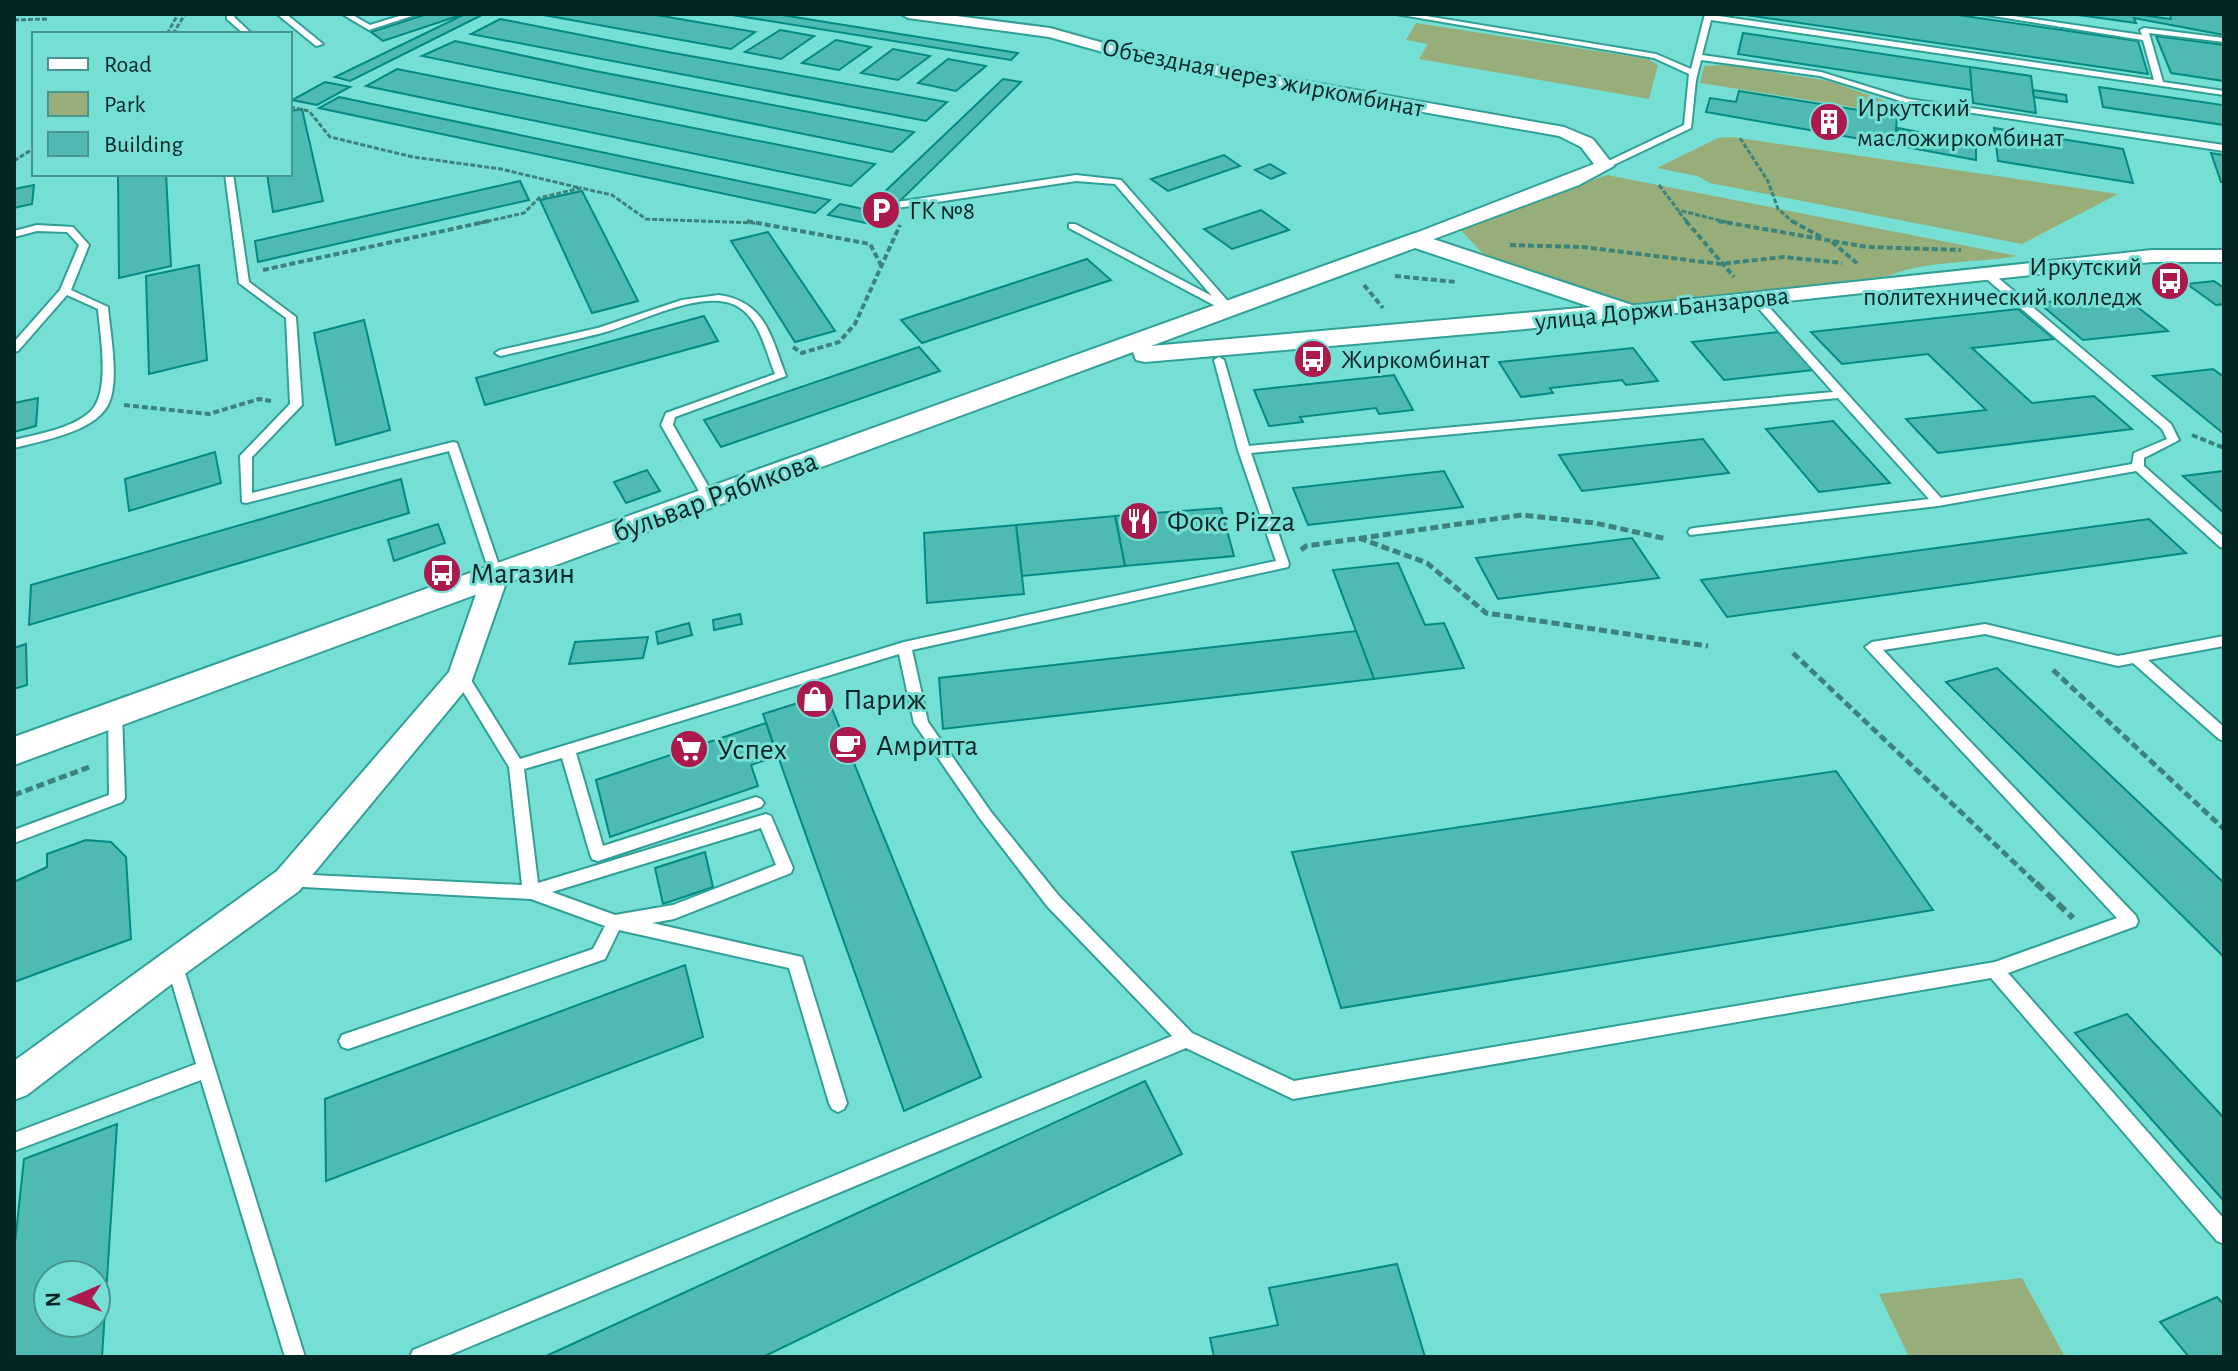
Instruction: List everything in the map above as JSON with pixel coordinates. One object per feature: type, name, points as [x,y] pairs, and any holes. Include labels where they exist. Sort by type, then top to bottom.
[{"type":"street","name":"Объездная через жиркомбинат","points":[[908,14],[1050,33],[1117,51],[1230,73],[1564,132],[1587,143],[1605,166]]},
{"type":"street","name":"бульвар Рябикова","points":[[14,751],[1100,357],[1573,181],[1605,166]]},
{"type":"street","points":[[1415,240],[1629,312]]},
{"type":"street","name":"улица Доржи Банзарова","points":[[1100,357],[1629,312],[2152,256],[2224,256]]},
{"type":"street","points":[[14,1083],[174,962],[288,881],[461,676],[496,574]]},
{"type":"lane","points":[[231,14],[230,17],[246,32]]},
{"type":"lane","points":[[281,14],[319,44]]},
{"type":"lane","points":[[346,14],[369,28],[414,14]]},
{"type":"lane","points":[[1400,14],[1656,56],[1693,73]]},
{"type":"lane","points":[[1985,14],[2146,38]]},
{"type":"lane","points":[[1605,166],[1688,126],[1693,73],[1709,16],[2224,93]]},
{"type":"lane","points":[[2159,83],[2144,30],[2224,40]]},
{"type":"lane","points":[[1697,57],[1821,74],[1907,101],[2224,148]]},
{"type":"lane","points":[[229,176],[244,283],[291,317],[296,405],[246,456],[246,499],[453,446],[496,574]]},
{"type":"lane","points":[[884,207],[1076,178],[1118,182],[1229,309]]},
{"type":"lane","points":[[1072,226],[1229,309]]},
{"type":"lane","points":[[14,234],[37,228],[70,229],[84,245],[65,291],[14,349]]},
{"type":"lane","points":[[1986,273],[2167,427],[2173,440],[2138,456],[2138,467],[2224,544]]},
{"type":"lane","points":[[14,444],[74,428],[99,414],[108,397],[103,307],[65,291]]},
{"type":"lane","points":[[500,353],[602,330],[669,308],[709,299],[734,300],[750,310],[762,327],[781,376],[670,415],[667,425],[709,498]]},
{"type":"lane","points":[[1756,299],[1938,502]]},
{"type":"lane","points":[[516,766],[904,647],[1283,564],[1244,450],[1219,360]]},
{"type":"lane","points":[[1244,450],[1842,394]]},
{"type":"lane","points":[[1694,532],[1938,502],[2138,467]]},
{"type":"lane","points":[[904,647],[921,723],[986,816],[1053,901],[1186,1039],[1293,1090],[1995,970],[2130,921],[1872,647],[1985,629],[2118,661],[2224,641]]},
{"type":"lane","points":[[2136,658],[2224,735]]},
{"type":"lane","points":[[461,676],[516,766],[531,892]]},
{"type":"lane","points":[[14,837],[117,798],[115,714]]},
{"type":"lane","points":[[567,749],[598,854],[756,803]]},
{"type":"lane","points":[[531,892],[766,820],[785,868],[674,912],[615,922]]},
{"type":"lane","points":[[288,881],[531,892],[615,922],[796,962],[838,1103]]},
{"type":"lane","points":[[348,1041],[599,954],[615,922]]},
{"type":"lane","points":[[174,962],[295,1357]]},
{"type":"lane","points":[[1995,970],[2224,1234]]},
{"type":"lane","points":[[420,1357],[1186,1039]]},
{"type":"lane","points":[[14,1142],[207,1069]]},
{"type":"path","points":[[168,32],[178,14]]},
{"type":"path","points":[[174,32],[185,14]]},
{"type":"path","points":[[14,20],[47,19]]},
{"type":"path","points":[[292,107],[312,111],[330,137],[413,157],[501,169],[612,195],[646,219],[744,220],[870,244],[881,265]]},
{"type":"path","points":[[1740,138],[1768,181],[1778,209],[1801,228],[1829,241],[1867,271]]},
{"type":"path","points":[[14,161],[32,149]]},
{"type":"path","points":[[1659,185],[1720,264],[1739,283]]},
{"type":"path","points":[[242,274],[524,213],[539,198],[581,188]]},
{"type":"path","points":[[768,344],[785,342],[802,353],[839,342],[855,324],[899,229],[900,214],[884,207]]},
{"type":"path","points":[[1678,210],[1711,220],[1767,227],[1867,247],[1962,250]]},
{"type":"path","points":[[1504,245],[1583,247],[1720,264],[1784,257],[1859,265]]},
{"type":"path","points":[[1358,278],[1403,331]]},
{"type":"path","points":[[105,403],[209,414],[259,399],[296,405]]},
{"type":"path","points":[[1283,564],[1306,546],[1522,515],[1595,523],[1667,539]]},
{"type":"path","points":[[1357,537],[1427,563],[1486,613],[1708,646]]},
{"type":"path","points":[[2017,637],[2224,829]]},
{"type":"path","points":[[1793,653],[2091,936]]},
{"type":"path","points":[[14,795],[105,761]]},
{"type":"green space","points":[[1416,23],[1648,59],[1658,65],[1649,99],[1419,59],[1428,44],[1406,40]]},
{"type":"green space","points":[[1727,65],[1829,81],[1897,105],[1897,114],[1700,83],[1704,66]]},
{"type":"green space","points":[[1732,137],[2118,194],[2022,244],[1710,183],[1697,176],[1657,168],[1718,138]]},
{"type":"green space","points":[[1607,175],[2018,256],[1936,264],[1888,276],[1632,306],[1484,255],[1460,229]]},
{"type":"green space","points":[[2022,1278],[2065,1357],[1909,1357],[1879,1294]]},
{"type":"building","points":[[427,14],[464,14],[383,41],[371,32]]},
{"type":"building","points":[[465,14],[484,14],[350,81],[335,77]]},
{"type":"building","points":[[538,14],[651,14],[755,32],[731,49]]},
{"type":"building","points":[[726,14],[776,14],[1018,53],[1011,60]]},
{"type":"building","points":[[1951,14],[2138,41],[2148,74],[1746,15]]},
{"type":"building","points":[[2071,14],[2134,14],[2171,19],[2170,14],[2224,14],[2224,35],[2134,18],[2136,23]]},
{"type":"building","points":[[500,19],[947,102],[926,121],[471,34]]},
{"type":"building","points":[[780,30],[814,36],[781,59],[745,52]]},
{"type":"building","points":[[1743,33],[1970,67],[1972,90],[1738,54]]},
{"type":"building","points":[[2156,36],[2224,45],[2224,81],[2171,73]]},
{"type":"building","points":[[836,40],[871,47],[839,70],[802,63]]},
{"type":"building","points":[[455,41],[914,132],[892,152],[422,56]]},
{"type":"building","points":[[893,49],[930,56],[898,80],[861,73]]},
{"type":"building","points":[[948,59],[986,66],[956,91],[918,83]]},
{"type":"building","points":[[1970,67],[2031,76],[2036,113],[1973,103]]},
{"type":"building","points":[[397,69],[875,164],[851,186],[366,86]]},
{"type":"building","points":[[1003,79],[1021,82],[897,204],[877,199]]},
{"type":"building","points":[[325,82],[350,87],[317,105],[292,100]]},
{"type":"building","points":[[2099,87],[2223,105],[2224,125],[2103,107]]},
{"type":"building","points":[[2033,90],[2066,95],[2067,102],[2034,97]]},
{"type":"building","name":"Иркутский масложиркомбинат","points":[[1739,91],[1897,116],[1895,145],[1706,112],[1710,98],[1736,102]]},
{"type":"building","points":[[339,97],[830,200],[815,213],[319,108]]},
{"type":"building","points":[[302,109],[323,201],[273,212],[267,176],[292,176],[292,111]]},
{"type":"building","name":"Иркутский масложиркомбинат","points":[[1898,128],[1976,143],[1976,160],[1895,145]]},
{"type":"building","points":[[1994,128],[2123,149],[2133,183],[1998,161]]},
{"type":"building","points":[[2211,153],[2224,155],[2224,182],[2221,182]]},
{"type":"building","points":[[1224,155],[1240,166],[1168,191],[1151,179]]},
{"type":"building","points":[[1270,164],[1285,173],[1271,179],[1255,170]]},
{"type":"building","points":[[118,176],[166,176],[171,266],[119,278]]},
{"type":"building","points":[[520,181],[529,200],[258,262],[255,241]]},
{"type":"building","points":[[34,185],[32,204],[14,208],[14,189]]},
{"type":"building","points":[[582,191],[638,301],[592,313],[540,200]]},
{"type":"building","points":[[840,204],[886,214],[875,225],[828,215]]},
{"type":"building","points":[[1261,210],[1289,230],[1232,249],[1204,229]]},
{"type":"building","points":[[768,232],[835,331],[795,342],[731,241]]},
{"type":"building","points":[[1087,259],[1111,280],[922,343],[901,320]]},
{"type":"building","points":[[199,265],[207,360],[149,374],[146,276]]},
{"type":"building","points":[[2214,281],[2224,288],[2224,304],[2216,305],[2187,284]]},
{"type":"building","points":[[2121,294],[2168,331],[2083,340],[2039,303]]},
{"type":"building","points":[[2018,309],[2054,339],[1972,348],[2032,403],[2094,396],[2132,429],[1938,453],[1906,419],[1986,410],[1928,354],[1842,364],[1811,332]]},
{"type":"building","points":[[704,316],[718,341],[485,405],[476,378]]},
{"type":"building","points":[[364,320],[390,430],[336,445],[314,333]]},
{"type":"building","points":[[1778,332],[1813,370],[1724,380],[1692,342]]},
{"type":"building","points":[[919,347],[940,371],[721,447],[704,420]]},
{"type":"building","points":[[1633,348],[1658,381],[1626,385],[1622,380],[1550,388],[1553,393],[1521,397],[1499,362]]},
{"type":"building","points":[[2213,369],[2224,377],[2224,434],[2153,376]]},
{"type":"building","points":[[1394,375],[1413,410],[1379,414],[1376,408],[1300,417],[1303,422],[1269,426],[1254,390]]},
{"type":"building","points":[[38,398],[36,426],[14,432],[14,403]]},
{"type":"building","points":[[1833,421],[1890,483],[1819,492],[1766,429]]},
{"type":"building","points":[[1703,439],[1729,473],[1582,491],[1559,455]]},
{"type":"building","points":[[215,452],[221,483],[129,511],[125,479]]},
{"type":"building","points":[[647,470],[660,491],[626,503],[614,482]]},
{"type":"building","points":[[1444,471],[1463,507],[1308,525],[1293,488]]},
{"type":"building","points":[[2224,471],[2224,513],[2183,476]]},
{"type":"building","points":[[401,479],[409,513],[29,625],[31,585]]},
{"type":"building","points":[[1221,508],[1234,556],[1125,566],[1115,516]]},
{"type":"building","points":[[1115,516],[1125,566],[1022,576],[1016,525]]},
{"type":"building","points":[[2149,519],[2186,553],[1727,617],[1701,580]]},
{"type":"building","points":[[438,524],[445,543],[394,561],[388,540]]},
{"type":"building","points":[[1016,525],[1024,594],[927,603],[924,533]]},
{"type":"building","points":[[1632,538],[1659,578],[1498,599],[1476,558]]},
{"type":"building","points":[[1398,563],[1425,625],[1444,623],[1464,668],[1374,679],[1333,570]]},
{"type":"building","points":[[740,614],[742,624],[714,630],[713,620]]},
{"type":"building","points":[[689,623],[692,635],[658,644],[656,632]]},
{"type":"building","points":[[1356,631],[1374,679],[943,729],[939,678]]},
{"type":"building","points":[[648,637],[643,658],[569,664],[575,642]]},
{"type":"building","points":[[26,644],[27,685],[14,689],[14,648]]},
{"type":"building","points":[[1997,668],[2224,883],[2224,957],[1946,682]]},
{"type":"building","points":[[826,694],[981,1077],[904,1111],[763,714]]},
{"type":"building","points":[[766,723],[777,756],[751,765],[758,786],[610,837],[596,780]]},
{"type":"building","points":[[1836,771],[1933,910],[1341,1008],[1292,852]]},
{"type":"building","points":[[86,840],[111,842],[126,857],[131,939],[14,982],[14,882],[47,867],[47,854]]},
{"type":"building","points":[[705,852],[713,887],[663,904],[655,868]]},
{"type":"building","points":[[685,965],[703,1037],[326,1181],[325,1099]]},
{"type":"building","points":[[2127,1014],[2224,1118],[2224,1201],[2075,1033]]},
{"type":"building","points":[[1145,1081],[1182,1154],[763,1357],[544,1357]]},
{"type":"building","points":[[117,1124],[108,1259],[32,1259],[32,1339],[103,1339],[102,1357],[14,1357],[14,1252],[24,1159]]},
{"type":"building","points":[[1397,1264],[1425,1357],[1214,1357],[1210,1338],[1278,1325],[1269,1288]]},
{"type":"building","points":[[2217,1297],[2224,1305],[2224,1357],[2189,1357],[2160,1322]]},
{"type":"place","name":"Иркутский масложиркомбинат","points":[[1829,122]]},
{"type":"place","name":"ГК №8","points":[[881,210]]},
{"type":"place","name":"Иркутский политехнический колледж","points":[[2170,281]]},
{"type":"place","name":"Жиркомбинат","points":[[1313,359]]},
{"type":"place","name":"Фокс Pizza","points":[[1139,521]]},
{"type":"place","name":"Магазин","points":[[442,573]]},
{"type":"place","name":"Париж","points":[[815,699]]},
{"type":"place","name":"Амритта","points":[[848,745]]},
{"type":"place","name":"Успех","points":[[689,749]]}]
